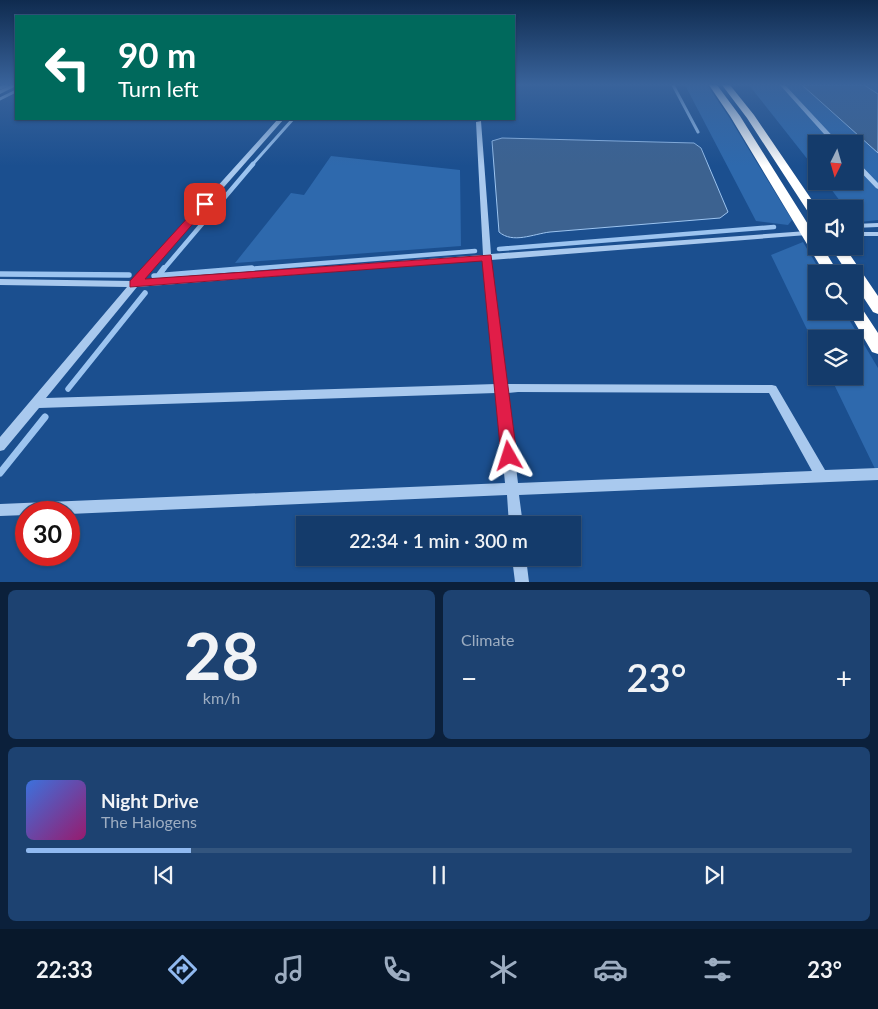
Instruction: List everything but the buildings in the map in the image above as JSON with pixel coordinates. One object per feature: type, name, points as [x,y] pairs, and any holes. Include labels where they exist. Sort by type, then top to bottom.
[{"type":"highway","points":[[732,112],[827,265]]},
{"type":"highway","points":[[747,112],[808,203]]},
{"type":"highway","points":[[843,255],[878,308]]},
{"type":"highway","points":[[861,320],[878,347]]},
{"type":"street","points":[[807,112],[829,135]]},
{"type":"street","points":[[0,446],[134,284],[280,120]]},
{"type":"street","points":[[479,122],[487,257],[515,516]]},
{"type":"street","points":[[863,171],[878,187]]},
{"type":"street","points":[[863,226],[878,225]]},
{"type":"street","points":[[0,282],[134,284],[807,232]]},
{"type":"street","points":[[863,234],[878,234]]},
{"type":"street","points":[[35,403],[502,389],[772,389],[822,476]]},
{"type":"street","points":[[0,510],[878,474]]},
{"type":"street","points":[[520,566],[522,582]]},
{"type":"shaded area","points":[[699,112],[726,112],[792,220],[788,225],[756,221]]},
{"type":"shaded area","points":[[770,112],[878,112],[878,220],[863,222],[863,200],[839,200],[832,190],[863,190],[863,135],[808,135],[808,160]]},
{"type":"shaded area","points":[[832,112],[878,112],[878,153],[863,140],[863,135],[858,135]]},
{"type":"shaded area","points":[[502,138],[694,143],[701,148],[728,212],[720,218],[550,232],[517,238],[505,236],[499,232],[492,141]]},
{"type":"shaded area","points":[[331,156],[460,170],[461,246],[235,263],[291,193],[304,195]]},
{"type":"shaded area","points":[[803,242],[808,250],[808,255],[811,255],[817,265],[808,265],[808,320],[849,320],[855,330],[808,331],[771,255]]},
{"type":"shaded area","points":[[863,343],[878,368],[878,475],[834,385],[863,385]]},
{"type":"waterway","points":[[687,112],[698,132]]},
{"type":"waterway","points":[[252,165],[292,120]]},
{"type":"waterway","points":[[163,270],[253,164]]},
{"type":"waterway","points":[[499,249],[774,227]]},
{"type":"waterway","points":[[236,270],[475,251]]},
{"type":"waterway","points":[[158,276],[164,268]]},
{"type":"waterway","points":[[158,276],[252,268]]},
{"type":"waterway","points":[[0,274],[129,275]]},
{"type":"waterway","points":[[154,276],[158,276]]},
{"type":"waterway","points":[[68,389],[145,293]]},
{"type":"waterway","points":[[0,473],[45,417]]},
{"type":"route","points":[[205,204],[134,284],[487,257],[509,456]]}]
